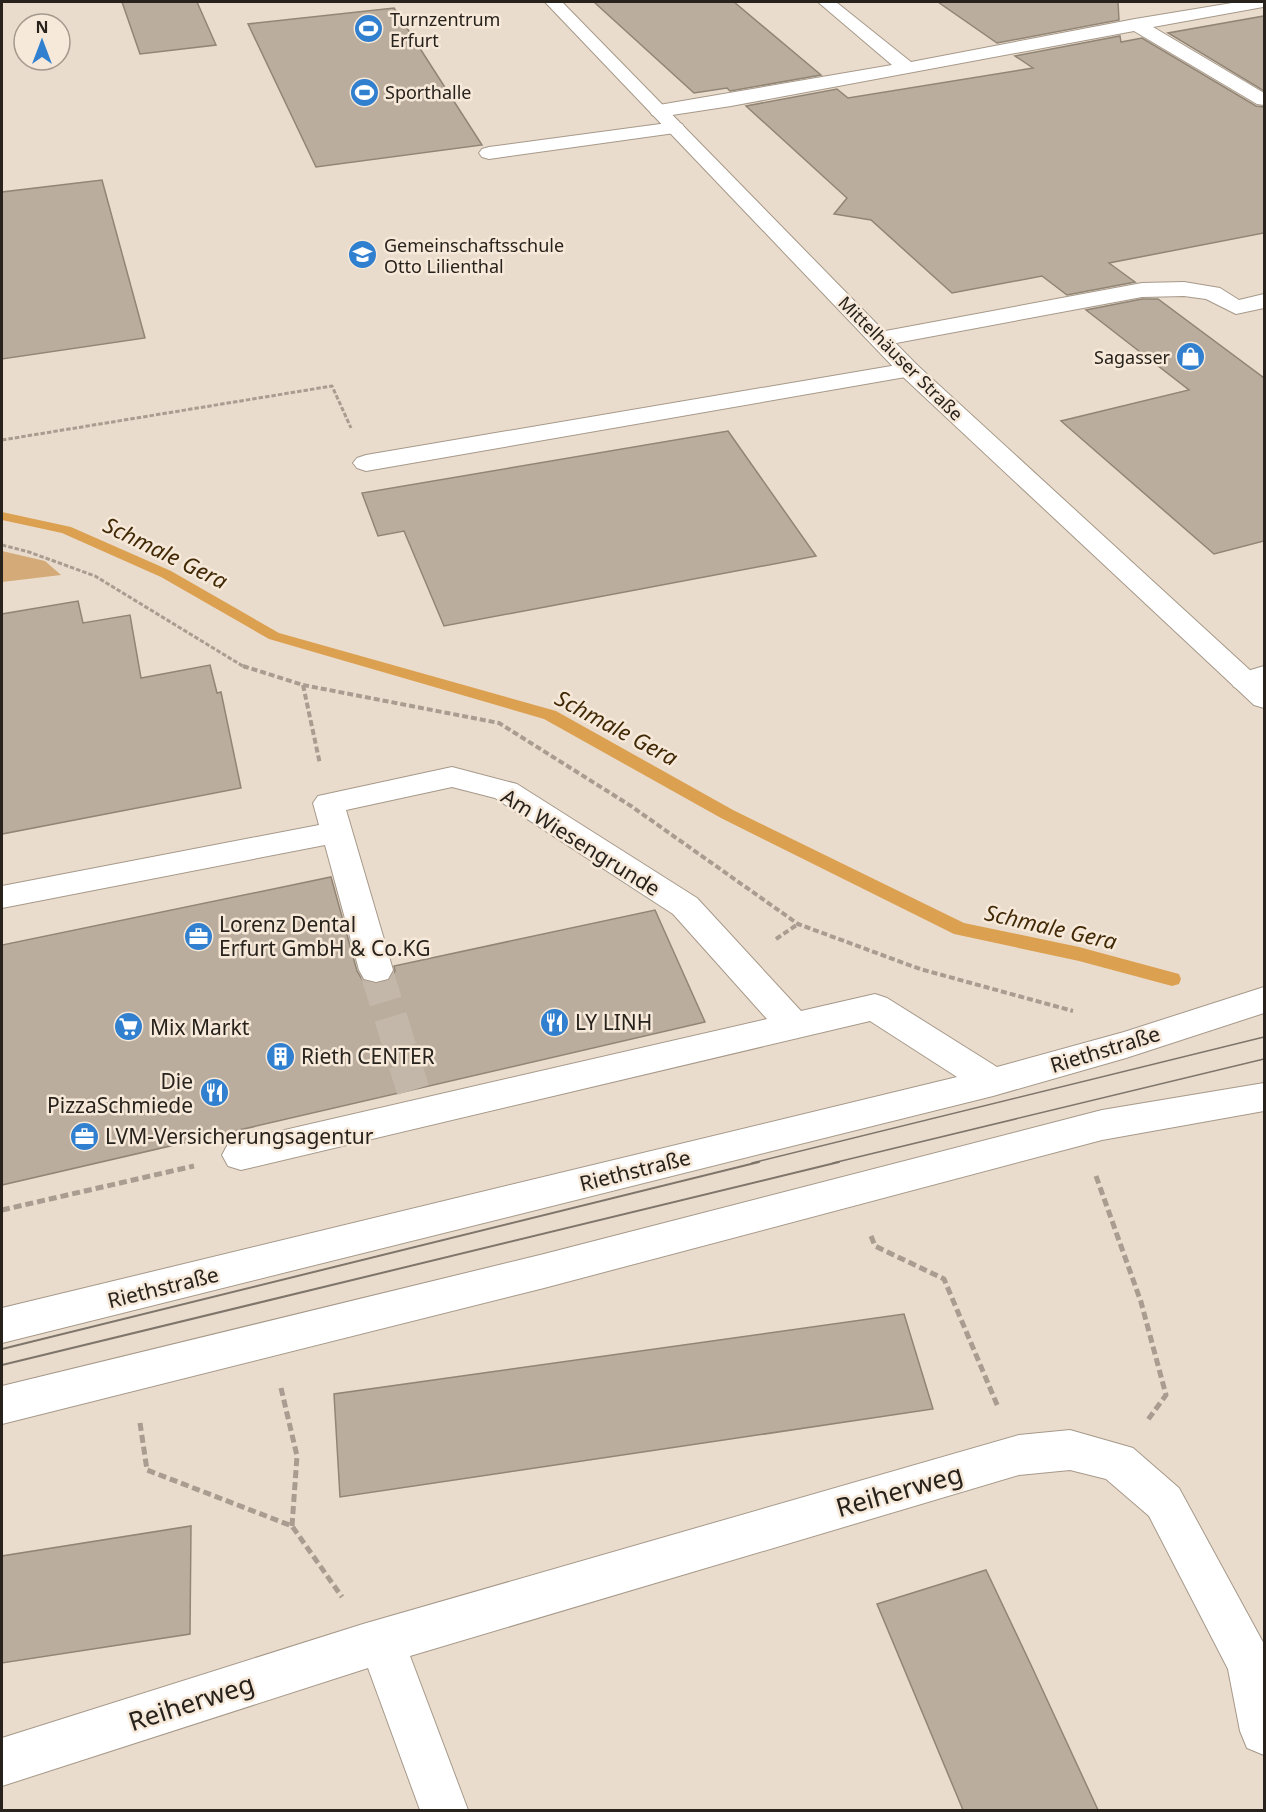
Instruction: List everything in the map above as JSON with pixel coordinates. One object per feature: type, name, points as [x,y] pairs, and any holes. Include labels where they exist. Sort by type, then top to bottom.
[{"type":"street","name":"Mittelhäuser Straße","points":[[553,2],[909,370],[1258,685]]},
{"type":"street","points":[[826,2],[890,56],[907,67]]},
{"type":"street","points":[[659,111],[731,100],[1263,2]]},
{"type":"street","points":[[1135,24],[1264,100]]},
{"type":"street","points":[[489,153],[675,128]]},
{"type":"street","points":[[880,339],[1142,290],[1184,289],[1212,293],[1236,307],[1264,301]]},
{"type":"street","points":[[366,463],[909,370]]},
{"type":"street","name":"Am Wiesengrunde","points":[[2,897],[333,817],[452,777],[506,791],[685,906],[794,1026]]},
{"type":"street","points":[[333,817],[376,970]]},
{"type":"street","name":"Riethstraße","points":[[2,1326],[993,1082],[1126,1045],[1264,1000]]},
{"type":"street","points":[[241,1155],[416,1102],[794,1026],[875,1007],[993,1082]]},
{"type":"street","points":[[2,1405],[544,1272],[1102,1125],[1264,1097]]},
{"type":"street","name":"Reiherweg","points":[[2,1762],[372,1645],[1019,1455],[1070,1450],[1118,1462],[1164,1502],[1250,1664],[1264,1731]]},
{"type":"street","points":[[372,1645],[444,1810]]},
{"type":"path","points":[[2,440],[332,387],[366,463]]},
{"type":"path","points":[[303,685],[333,817]]},
{"type":"path","points":[[1057,1136],[1091,1161],[1141,1302],[1166,1395],[1118,1462]]},
{"type":"path","points":[[2,1210],[241,1155]]},
{"type":"path","points":[[868,1228],[875,1246],[944,1279],[1019,1455]]},
{"type":"path","points":[[131,1374],[147,1470],[292,1526],[350,1609],[372,1645]]},
{"type":"path","points":[[283,1392],[297,1456],[292,1526]]},
{"type":"shaded area","points":[[2,551],[45,561],[61,575],[2,582]]},
{"type":"building","points":[[122,2],[197,2],[216,45],[140,54]]},
{"type":"building","points":[[594,2],[734,2],[821,75],[730,91],[727,88],[694,93]]},
{"type":"building","points":[[938,2],[1118,2],[1119,20],[997,43]]},
{"type":"building","name":"Sporthalle","points":[[394,8],[482,145],[316,167],[248,24]]},
{"type":"building","points":[[1264,16],[1264,91],[1168,33]]},
{"type":"building","points":[[1120,36],[1121,42],[1142,38],[1256,106],[1264,107],[1264,233],[1109,263],[1135,282],[1067,295],[1042,276],[952,293],[871,220],[834,214],[847,198],[746,106],[837,89],[848,98],[1033,68],[1015,56]]},
{"type":"building","points":[[102,180],[145,338],[2,359],[2,192]]},
{"type":"building","points":[[1142,299],[1158,299],[1264,378],[1264,541],[1214,554],[1061,421],[1189,390],[1086,310]]},
{"type":"building","points":[[728,431],[816,556],[444,626],[404,531],[378,536],[362,493]]},
{"type":"building","points":[[78,601],[83,623],[130,615],[141,678],[210,665],[217,693],[221,692],[241,788],[2,834],[2,614]]},
{"type":"building","name":"Rieth CENTER","points":[[331,877],[357,971],[363,981],[375,984],[390,980],[395,971],[394,966],[655,910],[705,1022],[2,1185],[2,945]]},
{"type":"building","points":[[904,1314],[933,1409],[340,1497],[334,1394]]},
{"type":"building","points":[[191,1526],[190,1634],[2,1663],[2,1556]]},
{"type":"building","points":[[986,1570],[1098,1810],[963,1810],[877,1604]]},
{"type":"waterway","name":"Schmale Gera","points":[[2,516],[66,530],[166,574],[274,636],[550,715],[727,814],[960,929],[1079,954],[1172,979]]},
{"type":"tunnel","points":[[376,970],[413,1090]]},
{"type":"tram line","points":[[752,1163],[1264,1037]]},
{"type":"tram line","points":[[833,1163],[1264,1059]]},
{"type":"tram line","points":[[2,1349],[759,1162]]},
{"type":"tram line","points":[[2,1365],[839,1162]]},
{"type":"place","name":"Turnzentrum Erfurt","points":[[369,29]]},
{"type":"place","name":"Sporthalle","points":[[364,92]]},
{"type":"place","name":"Gemeinschaftsschule Otto Lilienthal","points":[[363,255]]},
{"type":"place","name":"Sagasser","points":[[1191,357]]},
{"type":"place","name":"Lorenz Dental Erfurt GmbH & Co.KG","points":[[198,936]]},
{"type":"place","name":"LY LINH","points":[[554,1022]]},
{"type":"place","name":"Mix Markt","points":[[129,1027]]},
{"type":"place","name":"Rieth CENTER","points":[[280,1056]]},
{"type":"place","name":"Die PizzaSchmiede","points":[[214,1093]]},
{"type":"place","name":"LVM-Versicherungsagentur","points":[[84,1136]]}]
